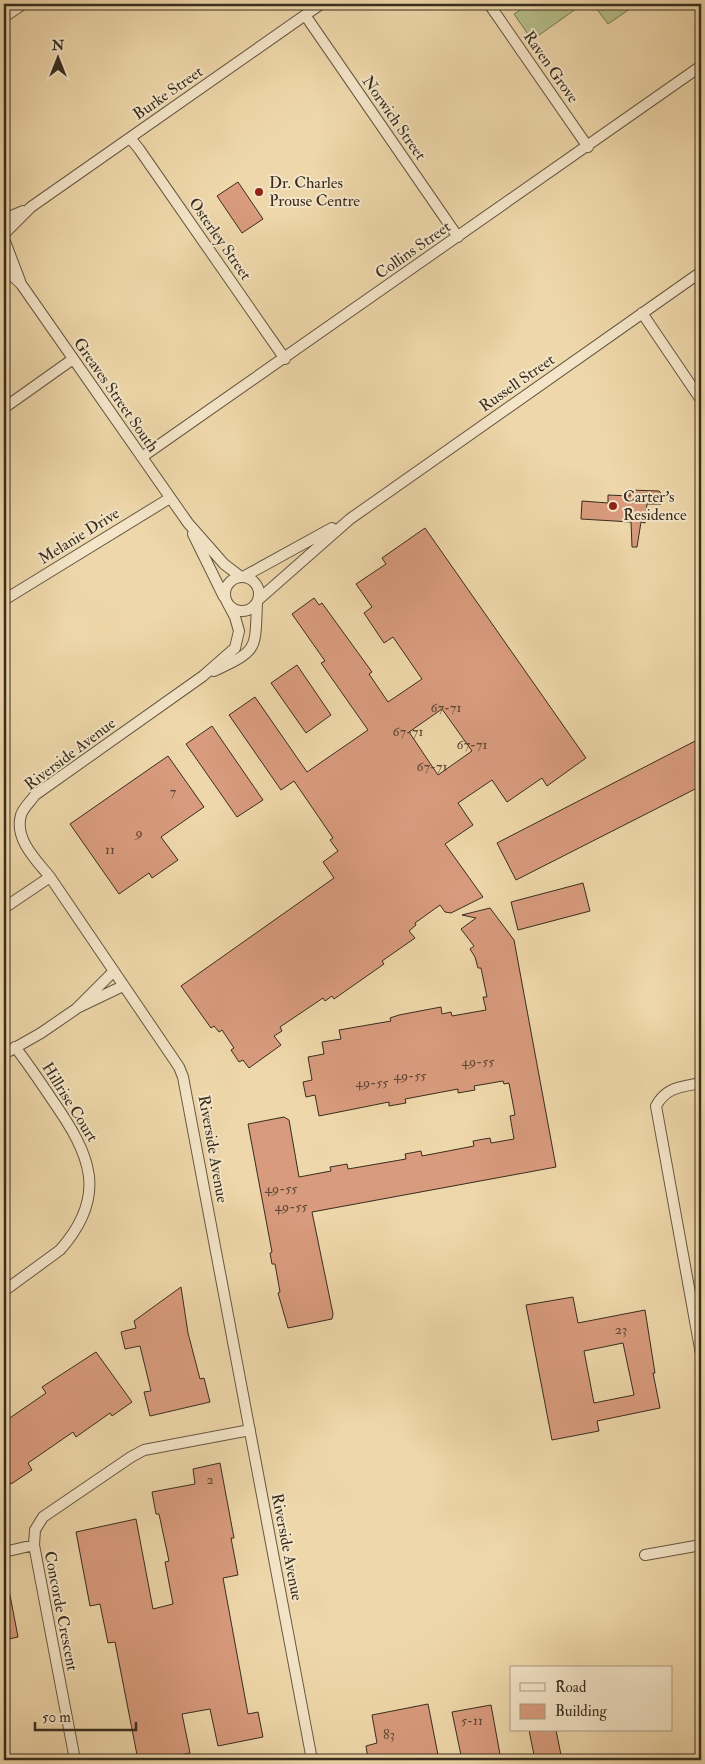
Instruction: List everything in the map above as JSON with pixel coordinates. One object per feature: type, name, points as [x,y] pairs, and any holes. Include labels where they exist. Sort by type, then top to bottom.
[{"type":"street","points":[[4,17],[23,4]]},
{"type":"street","name":"Burke Street","points":[[4,233],[31,207],[321,4]]},
{"type":"street","name":"Raven Grove","points":[[489,4],[588,146]]},
{"type":"street","name":"Norwich Street","points":[[305,16],[458,237]]},
{"type":"street","name":"Collins Street","points":[[142,457],[285,359],[701,66]]},
{"type":"street","name":"Osterley Street","points":[[130,138],[139,148],[285,359]]},
{"type":"street","name":"Burke Street","points":[[4,219],[31,207]]},
{"type":"street","points":[[4,233],[4,240]]},
{"type":"street","name":"Greaves Street South","points":[[4,240],[21,284]]},
{"type":"street","name":"Greaves Street South","points":[[4,268],[21,284],[188,523],[224,564],[242,576]]},
{"type":"street","name":"Russell Street","points":[[242,576],[350,518],[701,272]]},
{"type":"street","points":[[642,313],[701,400]]},
{"type":"street","points":[[4,408],[73,358]]},
{"type":"street","name":"Melanie Drive","points":[[4,600],[170,498]]},
{"type":"street","name":"Russell Street","points":[[258,601],[350,518]]},
{"type":"street","name":"Greaves Street South","points":[[188,523],[226,601]]},
{"type":"street","points":[[242,576],[249,578],[257,585],[258,601],[250,609],[238,611],[226,601],[224,592],[229,582],[242,576]]},
{"type":"street","name":"Riverside Avenue","points":[[226,601],[235,617],[239,631],[235,648],[203,676],[35,796],[21,814],[21,834],[28,850],[50,877],[179,1067],[183,1077],[312,1760]]},
{"type":"street","name":"Riverside Avenue","points":[[203,676],[244,657],[253,646],[258,601]]},
{"type":"street","points":[[4,908],[50,877]]},
{"type":"street","points":[[76,1009],[114,971]]},
{"type":"street","points":[[4,1054],[41,1034],[76,1009],[123,986]]},
{"type":"street","name":"Hillrise Court","points":[[4,1291],[68,1242],[83,1216],[89,1188],[86,1159],[78,1138],[15,1047]]},
{"type":"street","points":[[701,1083],[676,1088],[662,1095],[656,1106],[701,1354]]},
{"type":"street","name":"Concorde Crescent","points":[[74,1760],[34,1546],[35,1530],[43,1516],[131,1456],[156,1447],[250,1430]]},
{"type":"street","points":[[645,1555],[701,1545]]},
{"type":"street","points":[[4,1552],[34,1546]]},
{"type":"green space","points":[[529,4],[583,4],[532,40],[514,14]]},
{"type":"green space","points":[[593,4],[637,4],[608,24]]},
{"type":"building","points":[[238,182],[263,219],[242,233],[217,196]]},
{"type":"building","points":[[630,490],[659,491],[664,497],[661,504],[647,504],[645,523],[641,522],[637,547],[632,547],[631,522],[581,519],[582,501],[608,503],[608,495],[630,496]]},
{"type":"building","points":[[425,528],[586,758],[547,786],[542,778],[507,802],[492,780],[458,803],[473,825],[445,844],[483,897],[451,913],[445,912],[440,905],[415,923],[416,925],[409,931],[415,938],[382,961],[384,964],[334,999],[332,996],[325,1001],[323,998],[280,1027],[282,1031],[274,1036],[281,1045],[249,1068],[243,1060],[239,1062],[231,1050],[234,1048],[222,1030],[219,1032],[214,1026],[211,1028],[181,986],[334,878],[323,862],[338,851],[330,840],[333,838],[294,781],[281,790],[229,715],[255,697],[307,772],[368,730],[321,663],[325,661],[292,614],[314,598],[319,605],[322,603],[372,672],[369,674],[388,702],[422,679],[393,637],[384,643],[364,613],[372,607],[356,584],[386,564],[382,558]],"holes":[[[442,709],[472,751],[438,775],[409,732]]]},
{"type":"building","points":[[297,665],[331,715],[306,733],[271,683]]},
{"type":"building","points":[[212,726],[263,800],[237,817],[186,744]]},
{"type":"building","points":[[701,738],[701,786],[516,880],[497,843]]},
{"type":"building","points":[[168,756],[204,807],[161,837],[178,860],[152,878],[149,873],[119,894],[70,824]]},
{"type":"building","points":[[583,883],[590,911],[518,930],[511,902]]},
{"type":"building","points":[[490,908],[514,940],[556,1167],[312,1212],[333,1314],[332,1319],[288,1328],[278,1293],[280,1292],[275,1264],[272,1264],[270,1253],[272,1252],[248,1124],[284,1117],[289,1120],[299,1177],[331,1171],[330,1167],[347,1164],[348,1169],[406,1159],[405,1154],[421,1151],[422,1156],[474,1146],[473,1141],[490,1138],[491,1143],[514,1139],[510,1116],[515,1115],[509,1083],[504,1084],[503,1081],[474,1086],[475,1090],[458,1093],[458,1089],[405,1099],[406,1103],[389,1106],[389,1102],[319,1116],[315,1095],[306,1097],[303,1082],[312,1080],[308,1057],[324,1054],[322,1042],[341,1039],[339,1030],[391,1021],[390,1018],[399,1015],[441,1007],[442,1014],[451,1012],[452,1016],[486,1010],[483,997],[487,997],[481,968],[478,968],[475,957],[470,949],[474,946],[461,929],[476,918],[462,915]]},
{"type":"building","points":[[181,1287],[188,1333],[200,1379],[204,1378],[210,1402],[150,1416],[144,1392],[151,1391],[140,1346],[125,1349],[121,1332],[136,1328],[134,1321]]},
{"type":"building","points":[[573,1297],[578,1323],[645,1310],[655,1373],[653,1373],[660,1408],[597,1421],[599,1431],[552,1440],[526,1305]],"holes":[[[623,1343],[634,1395],[594,1403],[584,1351]]]},
{"type":"building","points":[[96,1352],[132,1402],[112,1416],[110,1413],[76,1437],[73,1432],[28,1463],[32,1470],[11,1484],[4,1473],[4,1422],[46,1393],[42,1387]]},
{"type":"building","points":[[220,1463],[234,1538],[231,1538],[238,1575],[223,1578],[248,1714],[258,1712],[263,1737],[218,1746],[210,1709],[182,1714],[190,1753],[154,1760],[138,1760],[115,1642],[108,1643],[100,1604],[90,1606],[76,1532],[136,1519],[153,1609],[173,1604],[165,1562],[169,1561],[159,1514],[156,1514],[152,1492],[195,1484],[193,1469]]},
{"type":"building","points":[[9,1590],[18,1637],[4,1640],[4,1591]]},
{"type":"building","points":[[428,1704],[439,1760],[368,1759],[366,1746],[377,1743],[372,1715]]},
{"type":"building","points":[[491,1705],[501,1760],[462,1760],[452,1712]]},
{"type":"building","points":[[529,1732],[556,1732],[562,1760],[535,1760]]},
{"type":"place","name":"Dr. Charles Prouse Centre","points":[[259,192]]},
{"type":"place","name":"Carter's Residence","points":[[613,506]]}]
